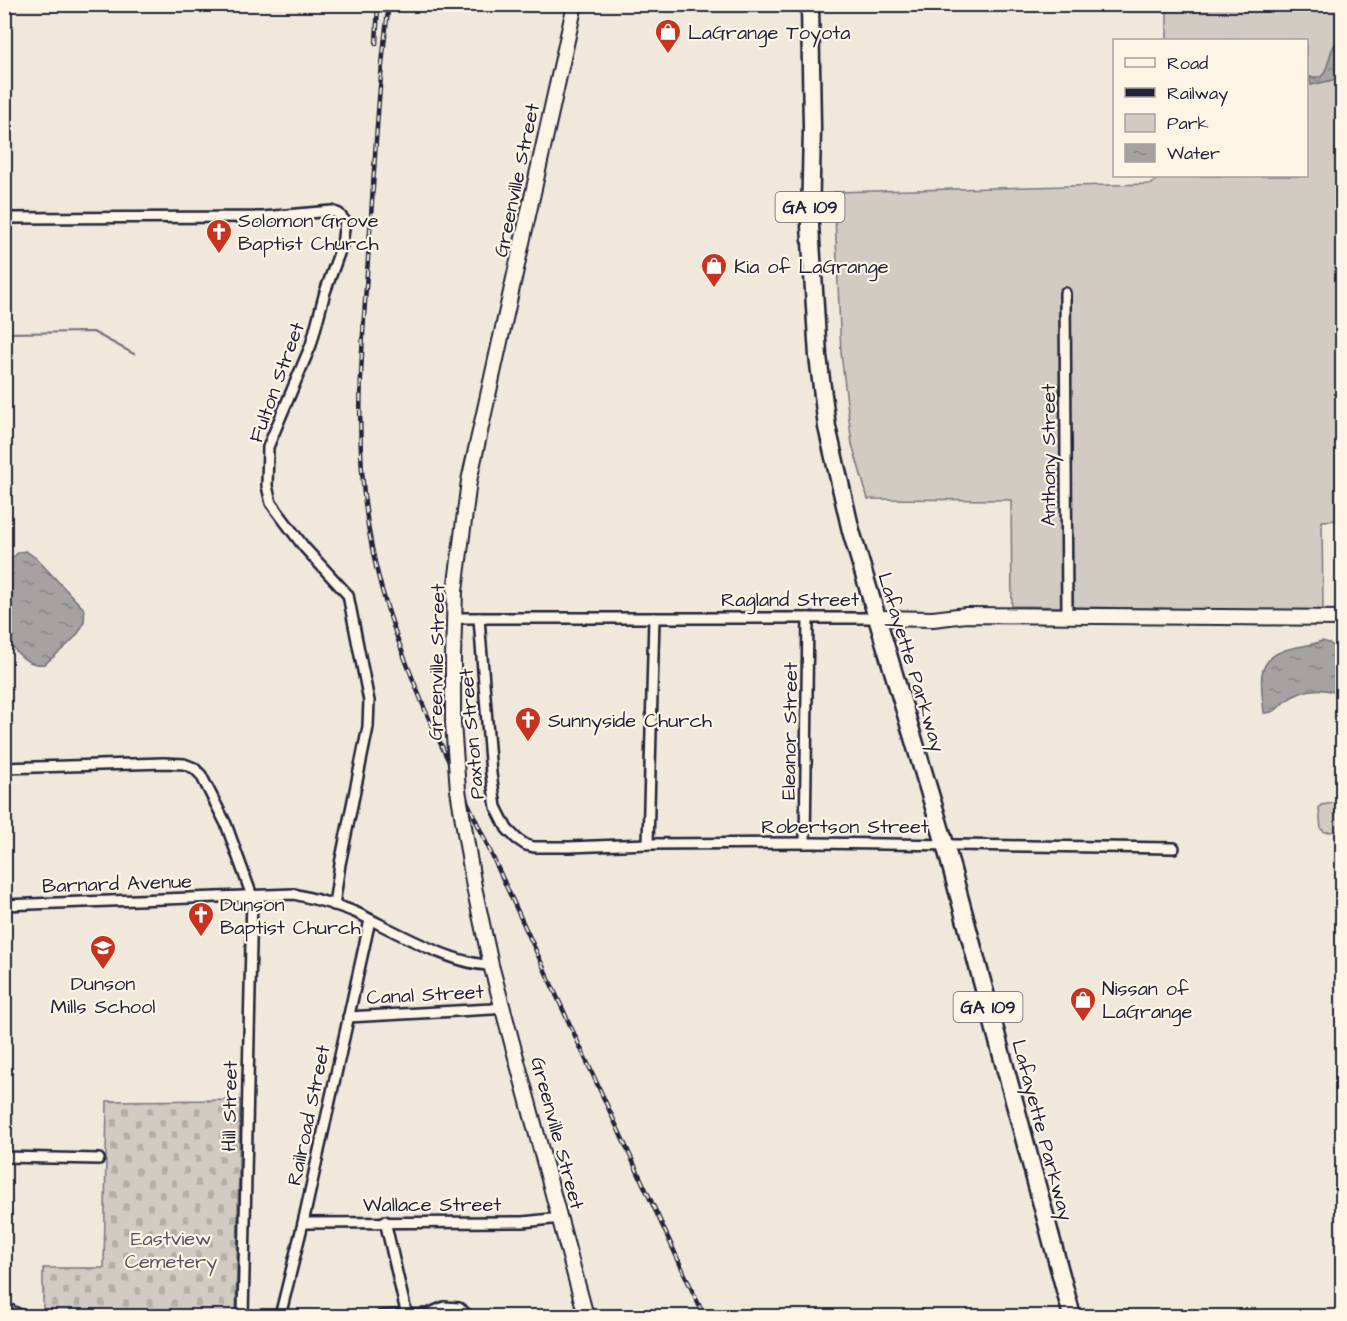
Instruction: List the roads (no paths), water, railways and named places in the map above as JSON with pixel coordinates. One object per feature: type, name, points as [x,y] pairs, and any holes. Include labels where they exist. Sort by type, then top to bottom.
[{"type":"highway","name":"Lafayette Parkway","points":[[810,4],[812,128],[810,225],[818,356],[827,427],[840,489],[945,844],[1072,1317]]},
{"type":"street","name":"Greenville Street","points":[[575,4],[469,481],[459,550],[454,618],[453,723],[458,790],[474,887],[491,965],[586,1317]]},
{"type":"street","name":"Fulton Street","points":[[4,218],[263,217],[332,211],[339,214],[345,221],[342,245],[325,292],[311,345],[267,447],[267,486],[271,503],[297,538],[348,595],[369,702],[368,727],[334,905]]},
{"type":"street","name":"Anthony Street","points":[[1065,293],[1067,616]]},
{"type":"street","name":"Ragland Street","points":[[454,618],[933,619],[966,615],[1342,618]]},
{"type":"street","name":"Paxton Street","points":[[479,618],[491,774],[496,807],[500,819],[517,839]]},
{"type":"street","points":[[648,844],[654,618]]},
{"type":"street","name":"Eleanor Street","points":[[805,843],[808,618]]},
{"type":"street","points":[[4,768],[164,763],[184,764],[194,768],[201,775],[226,824],[252,896]]},
{"type":"street","name":"Robertson Street","points":[[517,839],[534,847],[805,843],[1174,848]]},
{"type":"street","name":"Barnard Avenue","points":[[4,905],[294,894],[334,905],[469,963],[491,965]]},
{"type":"street","name":"Hill Street","points":[[243,1317],[252,896]]},
{"type":"street","name":"Railroad Street","points":[[280,1317],[370,920]]},
{"type":"street","name":"Canal Street","points":[[348,1017],[503,1007]]},
{"type":"street","points":[[4,1157],[99,1159]]},
{"type":"street","name":"Wallace Street","points":[[303,1223],[523,1222],[561,1218]]},
{"type":"street","points":[[385,1221],[407,1316]]},
{"type":"street","points":[[4,1307],[22,1317]]},
{"type":"street","points":[[381,1317],[428,1314],[444,1307],[459,1308],[469,1317]]},
{"type":"water","points":[[1341,42],[1342,78],[1311,85],[1309,77],[1321,77],[1335,44]]},
{"type":"water","points":[[26,551],[36,558],[83,608],[85,616],[79,632],[45,664],[27,661],[5,638],[5,564],[19,552]]},
{"type":"water","points":[[1322,641],[1335,648],[1338,654],[1339,669],[1334,692],[1321,689],[1302,692],[1284,702],[1277,709],[1264,713],[1261,684],[1268,661],[1285,650]]},
{"type":"waterway","points":[[4,333],[93,332],[134,354]]},
{"type":"railway","points":[[376,44],[378,4]]},
{"type":"railway","points":[[389,4],[377,124],[360,397],[360,435],[366,511],[382,590],[426,712],[704,1316]]},
{"type":"place","name":"LaGrange Toyota","points":[[668,55]]},
{"type":"place","name":"Solomon Grove Baptist Church","points":[[219,255]]},
{"type":"place","name":"Kia of LaGrange","points":[[714,289]]},
{"type":"place","name":"Sunnyside Church","points":[[528,743]]},
{"type":"place","name":"Dunson Baptist Church","points":[[201,938]]},
{"type":"place","name":"Dunson Mills School","points":[[103,971]]},
{"type":"place","name":"Nissan of LaGrange","points":[[1083,1023]]},
{"type":"park label","name":"Eastview Cemetery","points":[[171,1250]]}]
